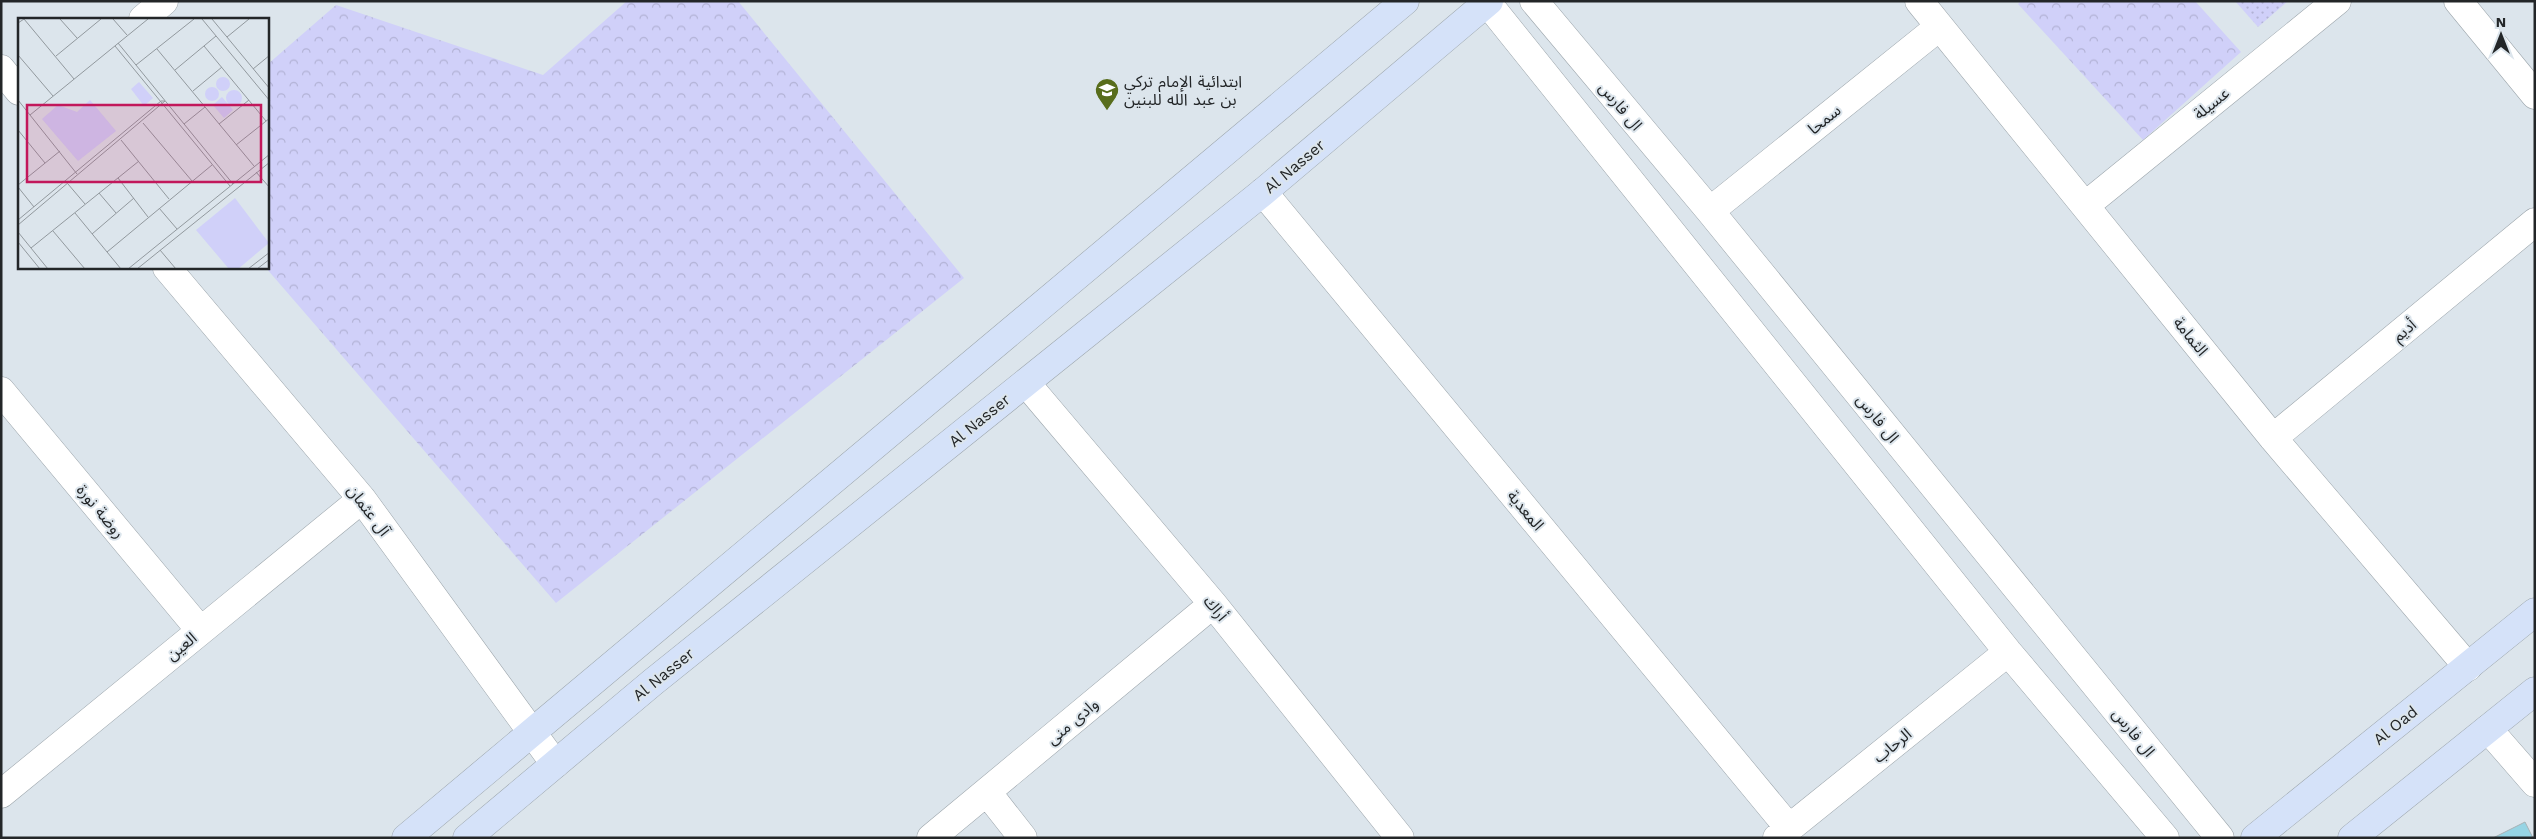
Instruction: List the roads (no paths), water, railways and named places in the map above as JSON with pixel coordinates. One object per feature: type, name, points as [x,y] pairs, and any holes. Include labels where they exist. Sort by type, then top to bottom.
[{"type":"street","points":[[144,18],[164,1]]},
{"type":"street","points":[[406,838],[1405,1]]},
{"type":"street","name":"ال فارس","points":[[1534,1],[1710,211],[2220,838]]},
{"type":"street","name":"الثمامة","points":[[1919,1],[2273,438],[2468,667]]},
{"type":"street","name":"عسيلة","points":[[2086,205],[2337,1]]},
{"type":"street","points":[[2458,1],[2535,95]]},
{"type":"street","points":[[1487,2],[2008,652],[2165,838]]},
{"type":"street","name":"Al Nasser","points":[[467,838],[652,682],[1264,192],[1487,2]]},
{"type":"street","name":"سمحا","points":[[1710,211],[1939,27]]},
{"type":"street","points":[[1,69],[18,90]]},
{"type":"street","name":"المعدية","points":[[1264,192],[1783,833]]},
{"type":"street","name":"أديم","points":[[2273,438],[2535,222]]},
{"type":"street","name":"آل عثمان","points":[[168,269],[362,499],[556,764]]},
{"type":"street","name":"أراك","points":[[1026,383],[1213,604],[1400,838]]},
{"type":"street","name":"روضة نورة","points":[[2,394],[200,630]]},
{"type":"street","name":"العين","points":[[1,794],[362,499]]},
{"type":"street","name":"وادى منى","points":[[931,838],[1213,604]]},
{"type":"street","name":"Al Oad","points":[[2255,838],[2535,612]]},
{"type":"street","name":"الرحاب","points":[[1783,833],[2008,652]]},
{"type":"street","points":[[2352,838],[2535,691]]},
{"type":"street","points":[[2488,729],[2535,783]]},
{"type":"street","points":[[987,792],[1023,838]]},
{"type":"place","name":"ابتدائية الإمام تركي بن عبد الله للبنين","points":[[1107,111]]}]
